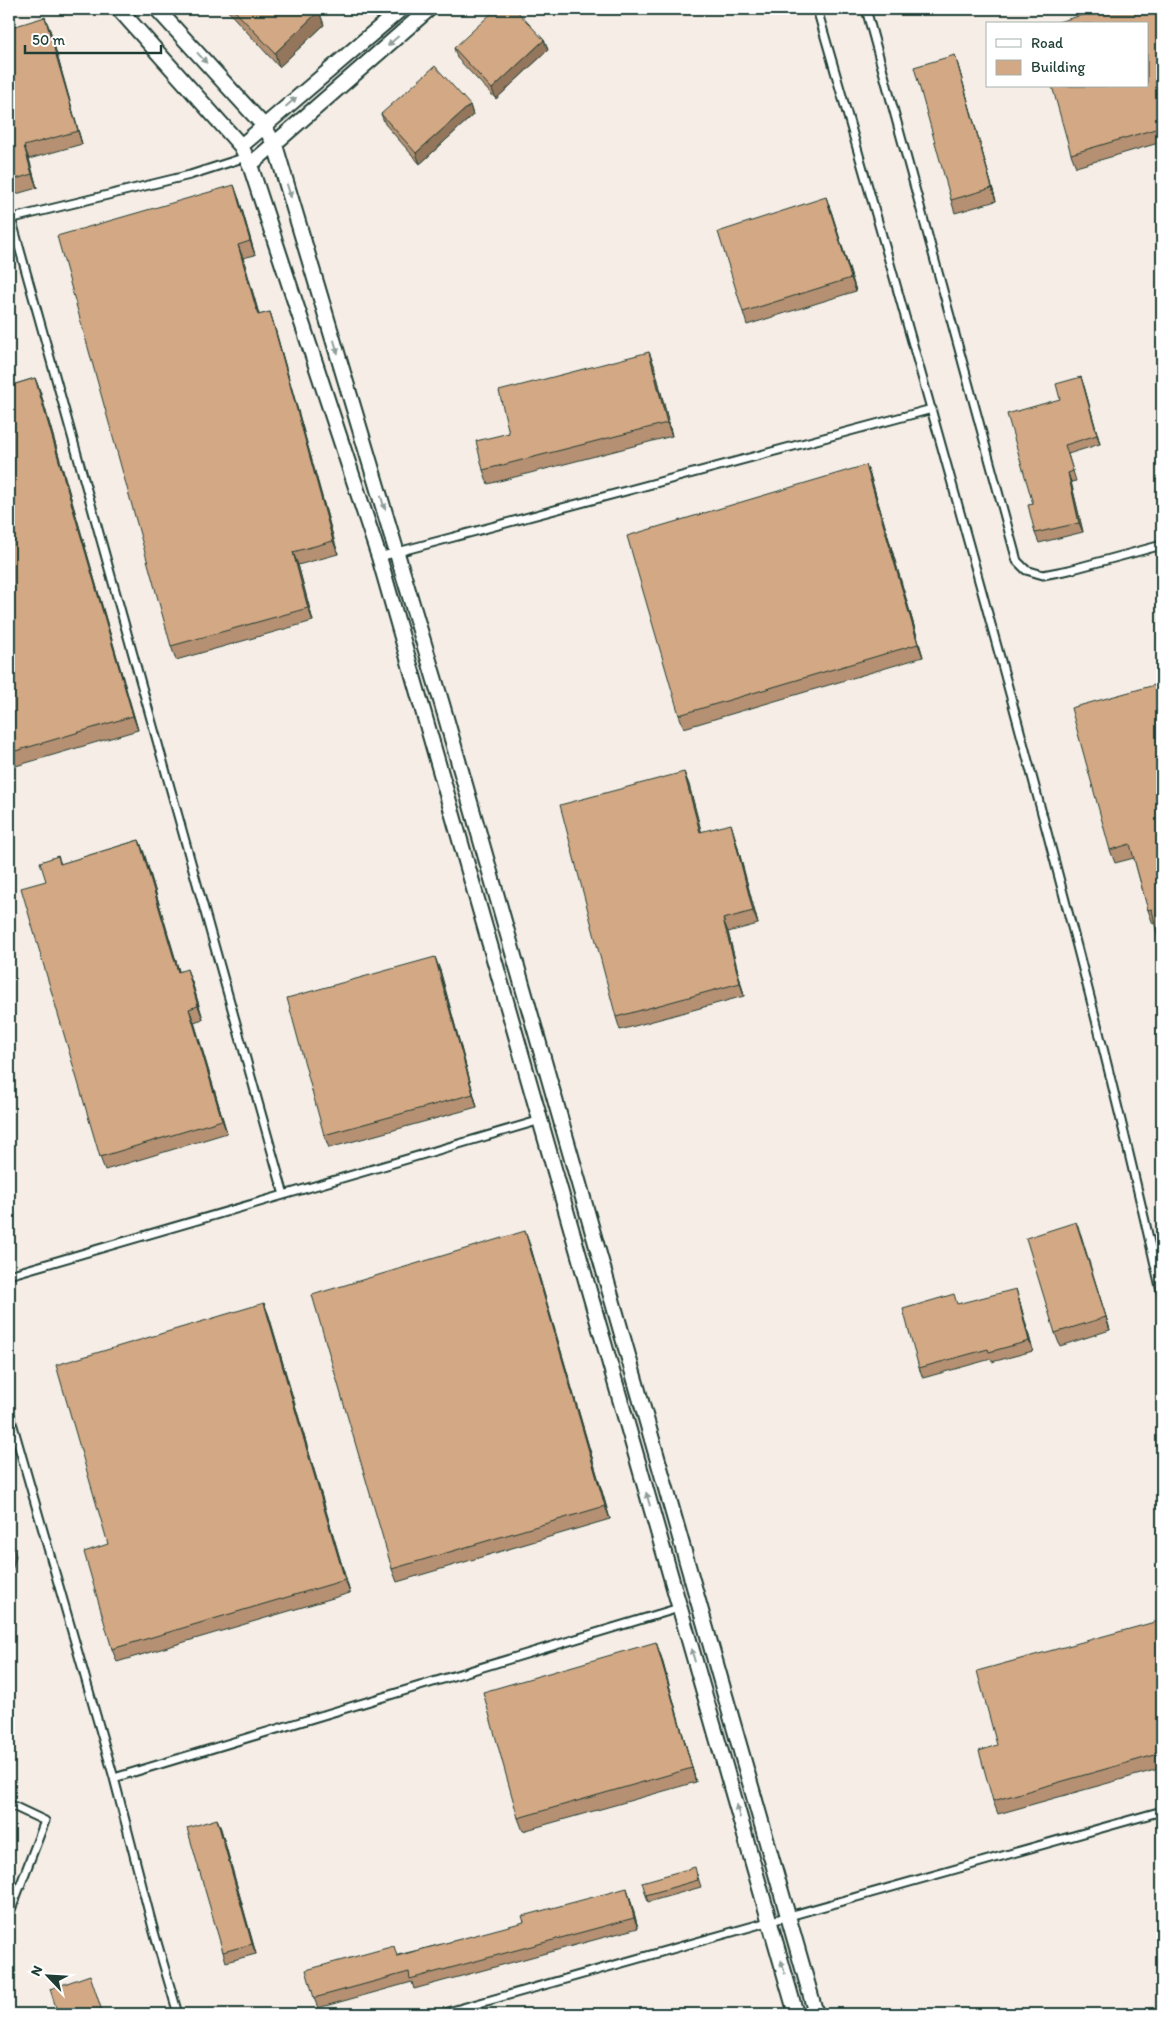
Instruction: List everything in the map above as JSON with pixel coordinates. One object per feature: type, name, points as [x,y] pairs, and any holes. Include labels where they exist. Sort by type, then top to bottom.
[{"type":"street","points":[[119,9],[246,156],[379,557],[796,2014]]},
{"type":"street","points":[[158,9],[264,126],[275,144],[397,551],[816,2014]]},
{"type":"street","points":[[246,156],[264,126],[401,9]]},
{"type":"street","points":[[246,156],[275,144],[429,9]]},
{"type":"lane","points":[[817,9],[932,408],[1070,918],[1133,1165],[1162,1296]]},
{"type":"lane","points":[[866,9],[1017,561],[1026,570],[1043,574],[1068,570],[1162,545]]},
{"type":"lane","points":[[246,156],[190,175],[10,219],[284,1195]]},
{"type":"lane","points":[[379,557],[932,408]]},
{"type":"lane","points":[[9,1276],[541,1120]]},
{"type":"lane","points":[[9,1412],[114,1778],[154,1932],[178,2014]]},
{"type":"lane","points":[[114,1778],[679,1608]]},
{"type":"lane","points":[[9,1804],[45,1821],[9,1915]]},
{"type":"lane","points":[[441,2014],[1162,1811]]},
{"type":"building","points":[[233,9],[317,9],[319,11],[275,53]]},
{"type":"building","points":[[496,9],[515,9],[544,40],[492,89],[454,48]]},
{"type":"building","points":[[1103,9],[1162,9],[1162,127],[1071,154],[1053,88],[1148,88],[1148,22],[1058,22]]},
{"type":"building","points":[[45,17],[78,131],[24,146],[32,174],[9,181],[9,28]]},
{"type":"building","points":[[955,55],[992,188],[951,200],[914,67]]},
{"type":"building","points":[[435,66],[470,105],[416,153],[381,114]]},
{"type":"building","points":[[234,185],[250,241],[238,245],[258,315],[270,312],[333,541],[293,552],[308,608],[171,646],[57,236]]},
{"type":"building","points":[[826,197],[851,278],[743,312],[718,232]]},
{"type":"building","points":[[649,352],[667,423],[483,470],[476,441],[509,433],[499,391]]},
{"type":"building","points":[[1081,377],[1097,435],[1065,445],[1073,471],[1068,473],[1079,523],[1035,533],[1028,505],[1033,504],[1007,414],[1060,399],[1056,384]]},
{"type":"building","points":[[35,378],[133,716],[9,753],[9,386]]},
{"type":"building","points":[[866,465],[918,644],[679,715],[627,536]]},
{"type":"building","points":[[1162,683],[1162,961],[1152,909],[1148,910],[1130,844],[1110,850],[1071,708]]},
{"type":"building","points":[[684,772],[700,832],[731,824],[753,911],[723,919],[740,983],[616,1017],[560,805]]},
{"type":"building","points":[[139,840],[178,972],[187,969],[198,1006],[189,1009],[222,1120],[100,1157],[21,888],[46,881],[40,862],[58,856],[60,864]]},
{"type":"building","points":[[435,957],[473,1094],[324,1135],[287,998]]},
{"type":"building","points":[[1076,1222],[1106,1317],[1055,1333],[1026,1238]]},
{"type":"building","points":[[525,1231],[605,1506],[392,1569],[312,1295]]},
{"type":"building","points":[[1016,1289],[1029,1341],[989,1352],[988,1349],[919,1368],[903,1309],[954,1294],[957,1304]]},
{"type":"building","points":[[264,1303],[345,1580],[112,1649],[84,1552],[108,1544],[56,1365]]},
{"type":"building","points":[[1162,1620],[1162,1753],[993,1801],[979,1751],[997,1745],[977,1671]]},
{"type":"building","points":[[656,1642],[692,1768],[518,1818],[483,1692]]},
{"type":"building","points":[[217,1819],[252,1944],[223,1952],[187,1828]]},
{"type":"building","points":[[695,1867],[698,1880],[646,1895],[642,1882]]},
{"type":"building","points":[[627,1888],[634,1918],[410,1979],[409,1972],[314,1998],[306,1970],[394,1946],[397,1956],[524,1922],[522,1916]]},
{"type":"building","points":[[90,1975],[103,2014],[58,2014],[50,1989]]}]
